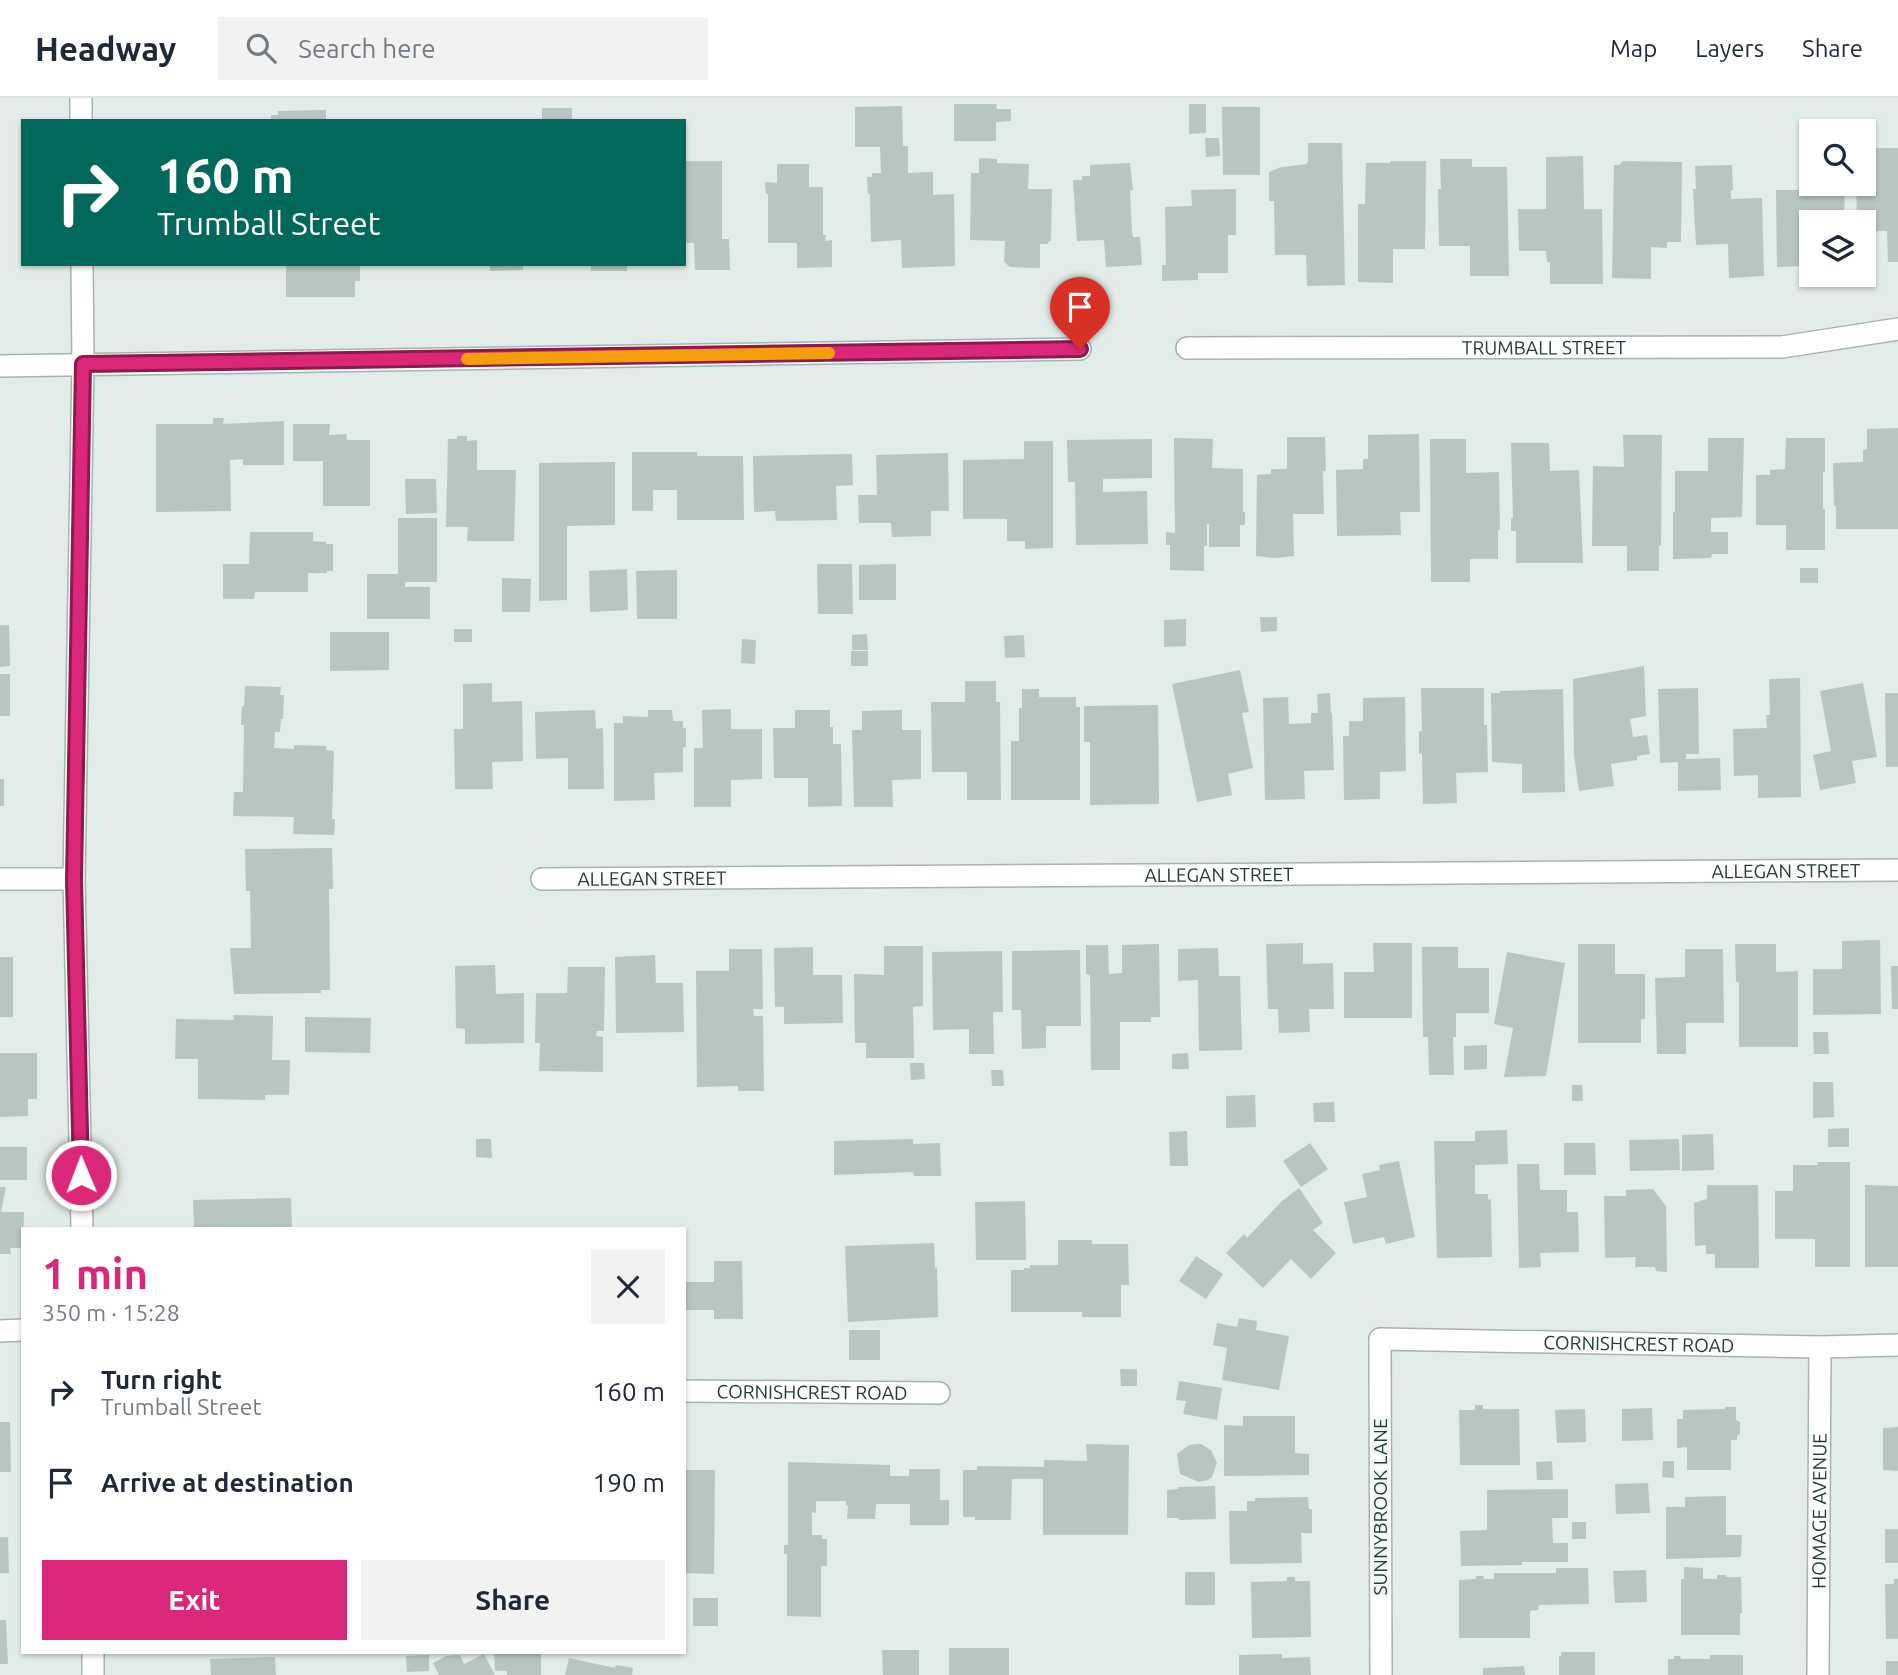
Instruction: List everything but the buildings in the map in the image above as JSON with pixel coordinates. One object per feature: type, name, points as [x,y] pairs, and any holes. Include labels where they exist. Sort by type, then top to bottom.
[{"type":"street","points":[[81,98],[81,119]]},
{"type":"street","points":[[82,266],[83,364],[74,879],[82,1227]]},
{"type":"street","name":"TRUMBALL STREET","points":[[1187,348],[1782,347],[1898,328]]},
{"type":"street","points":[[0,366],[1080,349]]},
{"type":"street","name":"ALLEGAN STREET","points":[[542,879],[1898,870]]},
{"type":"street","points":[[0,879],[74,879]]},
{"type":"street","points":[[0,1331],[21,1330]]},
{"type":"street","name":"CORNISHCREST ROAD","points":[[1380,1339],[1820,1347],[1898,1345]]},
{"type":"street","name":"SUNNYBROOK LANE","points":[[1380,1339],[1381,1675]]},
{"type":"street","name":"HOMAGE AVENUE","points":[[1818,1675],[1820,1347]]},
{"type":"street","name":"CORNISHCREST ROAD","points":[[686,1391],[939,1393]]},
{"type":"street","points":[[93,1654],[93,1675]]},
{"type":"slow traffic","points":[[467,359],[829,353]]},
{"type":"route","points":[[81,1175],[74,879],[83,364],[1080,349]]}]
